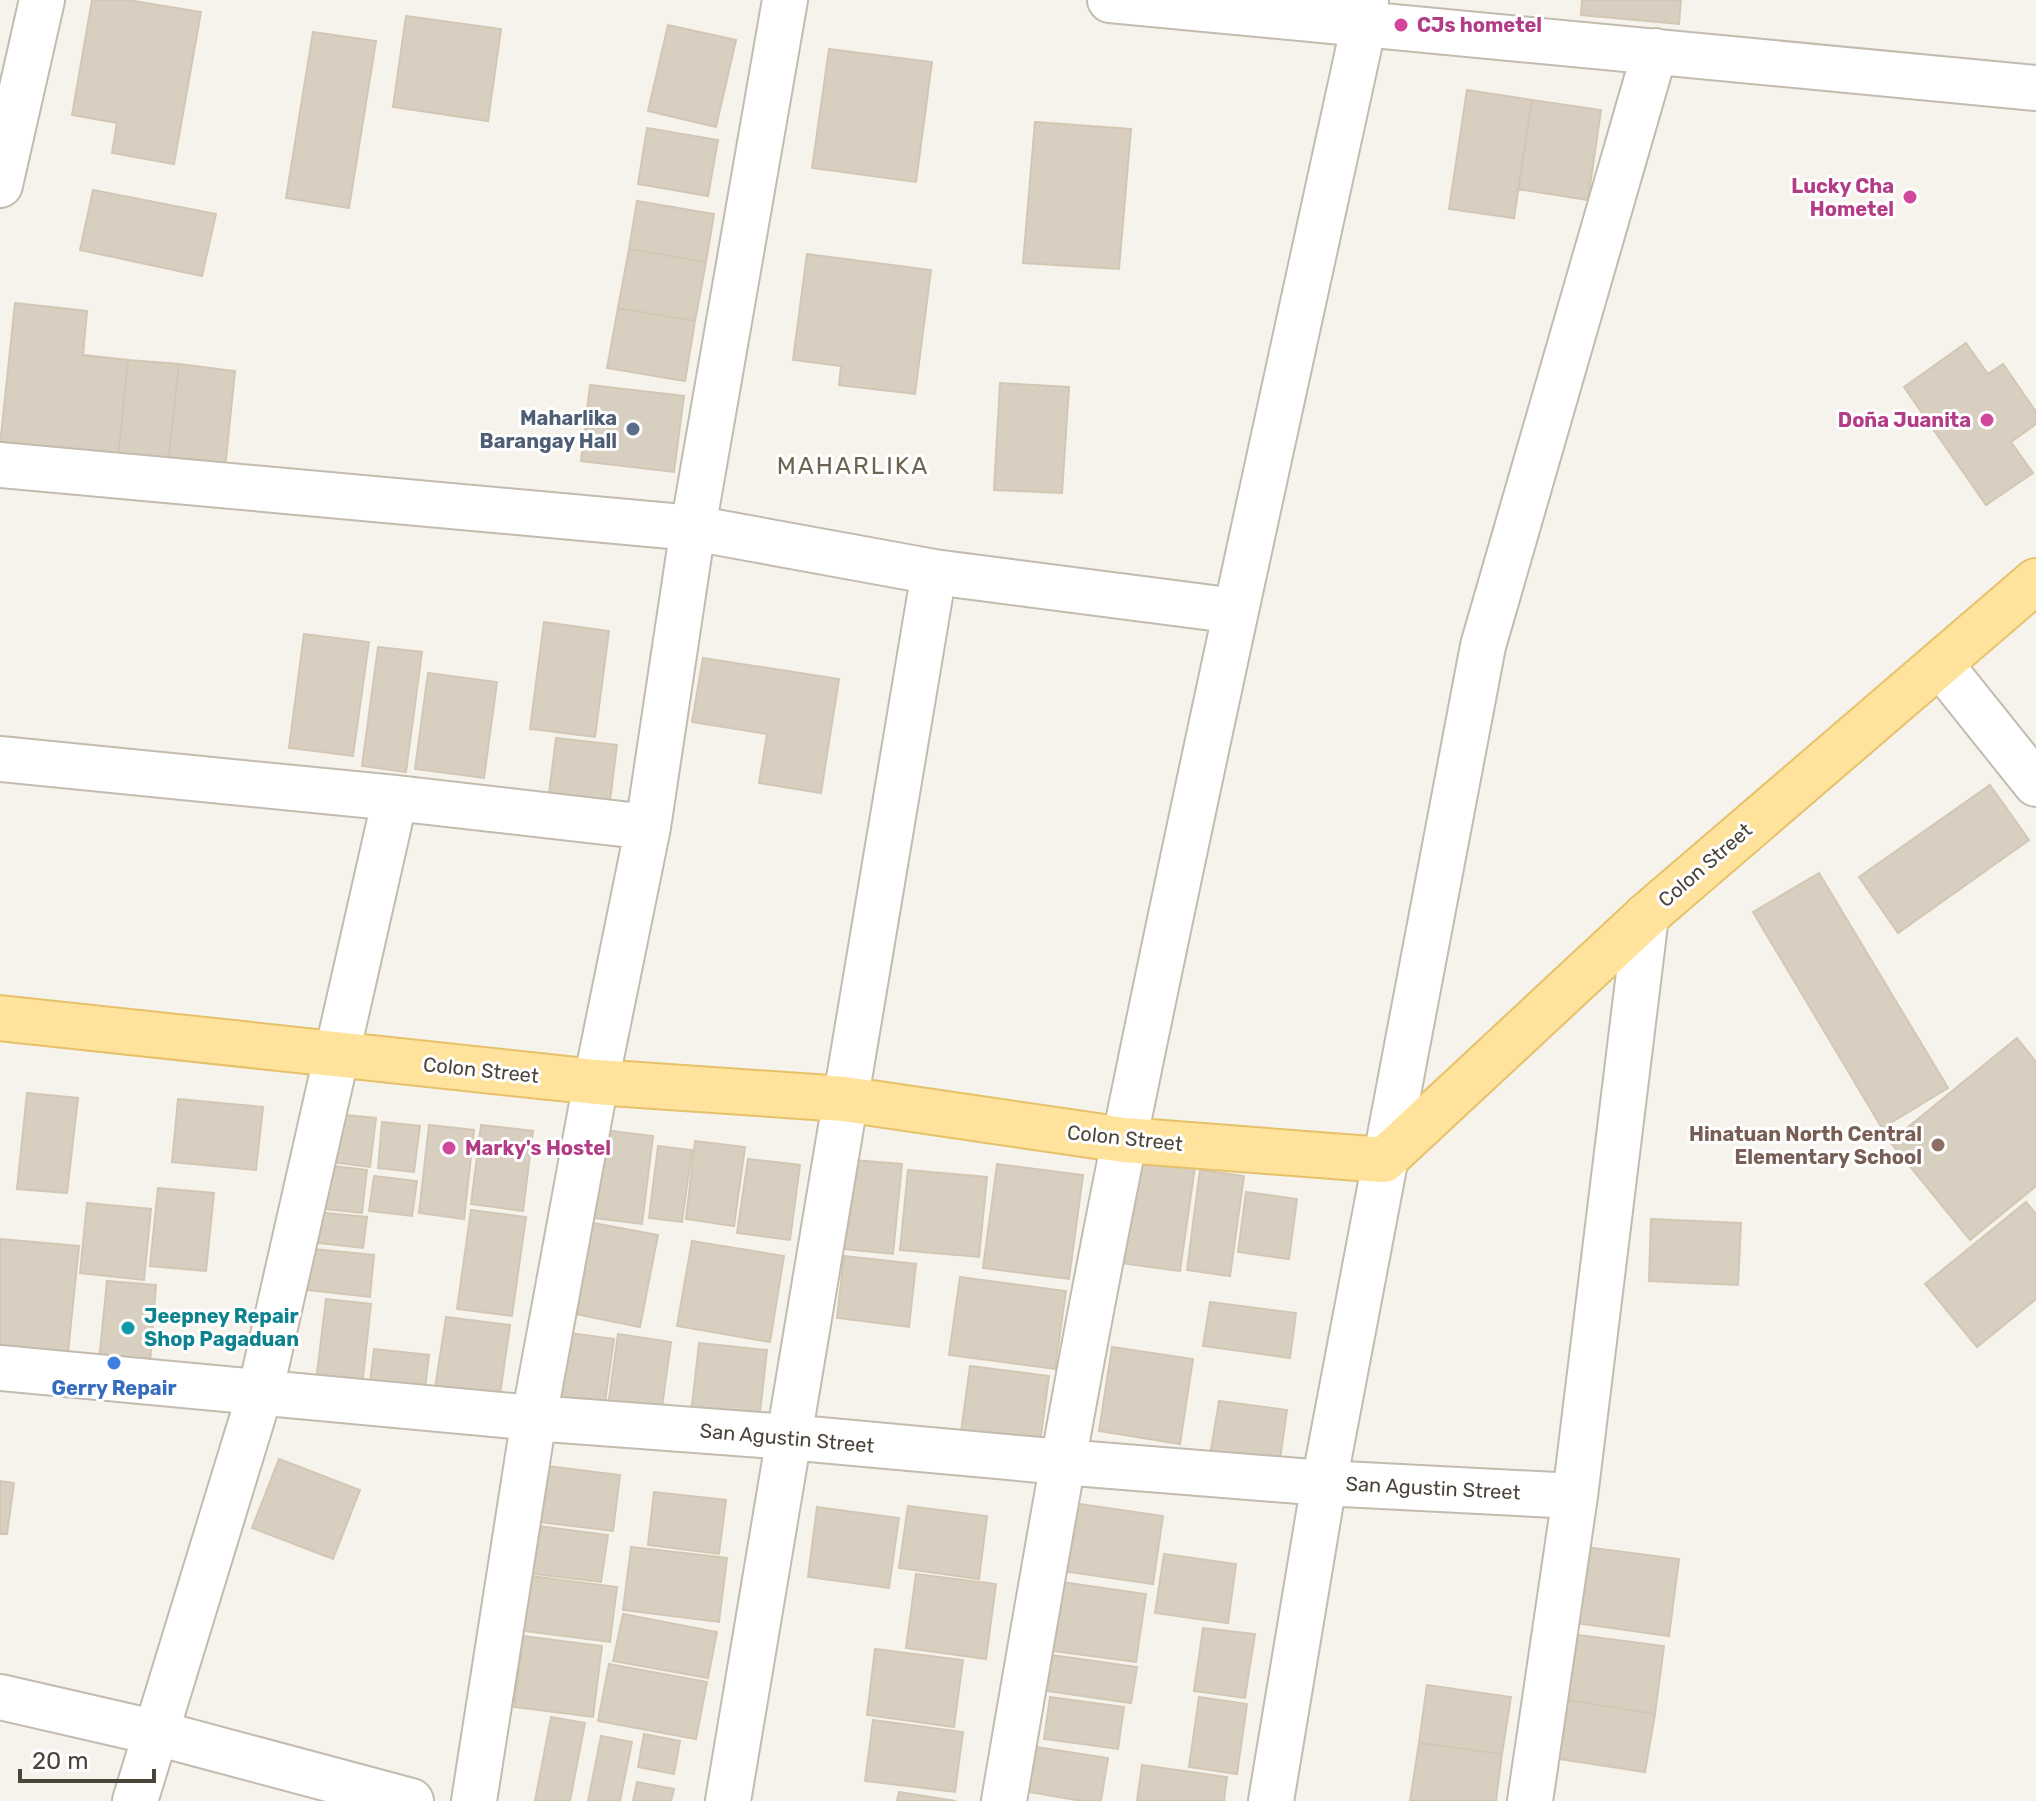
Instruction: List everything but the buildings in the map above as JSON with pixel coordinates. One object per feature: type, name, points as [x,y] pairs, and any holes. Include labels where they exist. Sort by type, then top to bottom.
[{"type":"main road","name":"Colon Street","points":[[0,1018],[596,1082],[844,1099],[1124,1140],[1384,1160],[1646,916],[2036,581]]},
{"type":"street","points":[[0,185],[42,0]]},
{"type":"street","points":[[474,1801],[534,1418],[596,1082],[648,827],[693,528],[785,0]]},
{"type":"street","points":[[1110,0],[1365,12],[1655,51],[2036,88]]},
{"type":"street","points":[[1004,1801],[1062,1462],[1124,1140],[1365,12]]},
{"type":"street","points":[[1271,1801],[1324,1483],[1483,646],[1655,51]]},
{"type":"street","points":[[0,465],[693,528],[934,572],[1236,611]]},
{"type":"street","points":[[728,1801],[934,572]]},
{"type":"street","points":[[1940,664],[2036,784]]},
{"type":"street","points":[[0,759],[395,798],[648,827]]},
{"type":"street","points":[[135,1801],[260,1393],[395,798]]},
{"type":"street","points":[[1530,1801],[1575,1496],[1646,916]]},
{"type":"street","name":"San Agustin Street","points":[[0,1368],[534,1418],[1062,1462],[1324,1483],[1575,1496]]},
{"type":"street","points":[[0,1697],[157,1733],[411,1801]]},
{"type":"place","name":"CJs hometel","points":[[1401,25]]},
{"type":"place","name":"Lucky Cha Hometel","points":[[1910,197]]},
{"type":"place","name":"Doña Juanita","points":[[1987,420]]},
{"type":"place","name":"Maharlika Barangay Hall","points":[[633,429]]},
{"type":"place","name":"Hinatuan North Central Elementary School","points":[[1938,1145]]},
{"type":"place","name":"Marky's Hostel","points":[[449,1148]]},
{"type":"place","name":"Jeepney Repair Shop Pagaduan","points":[[128,1328]]},
{"type":"place","name":"Gerry Repair","points":[[114,1363]]},
{"type":"district","name":"MAHARLIKA","points":[[853,466]]}]
